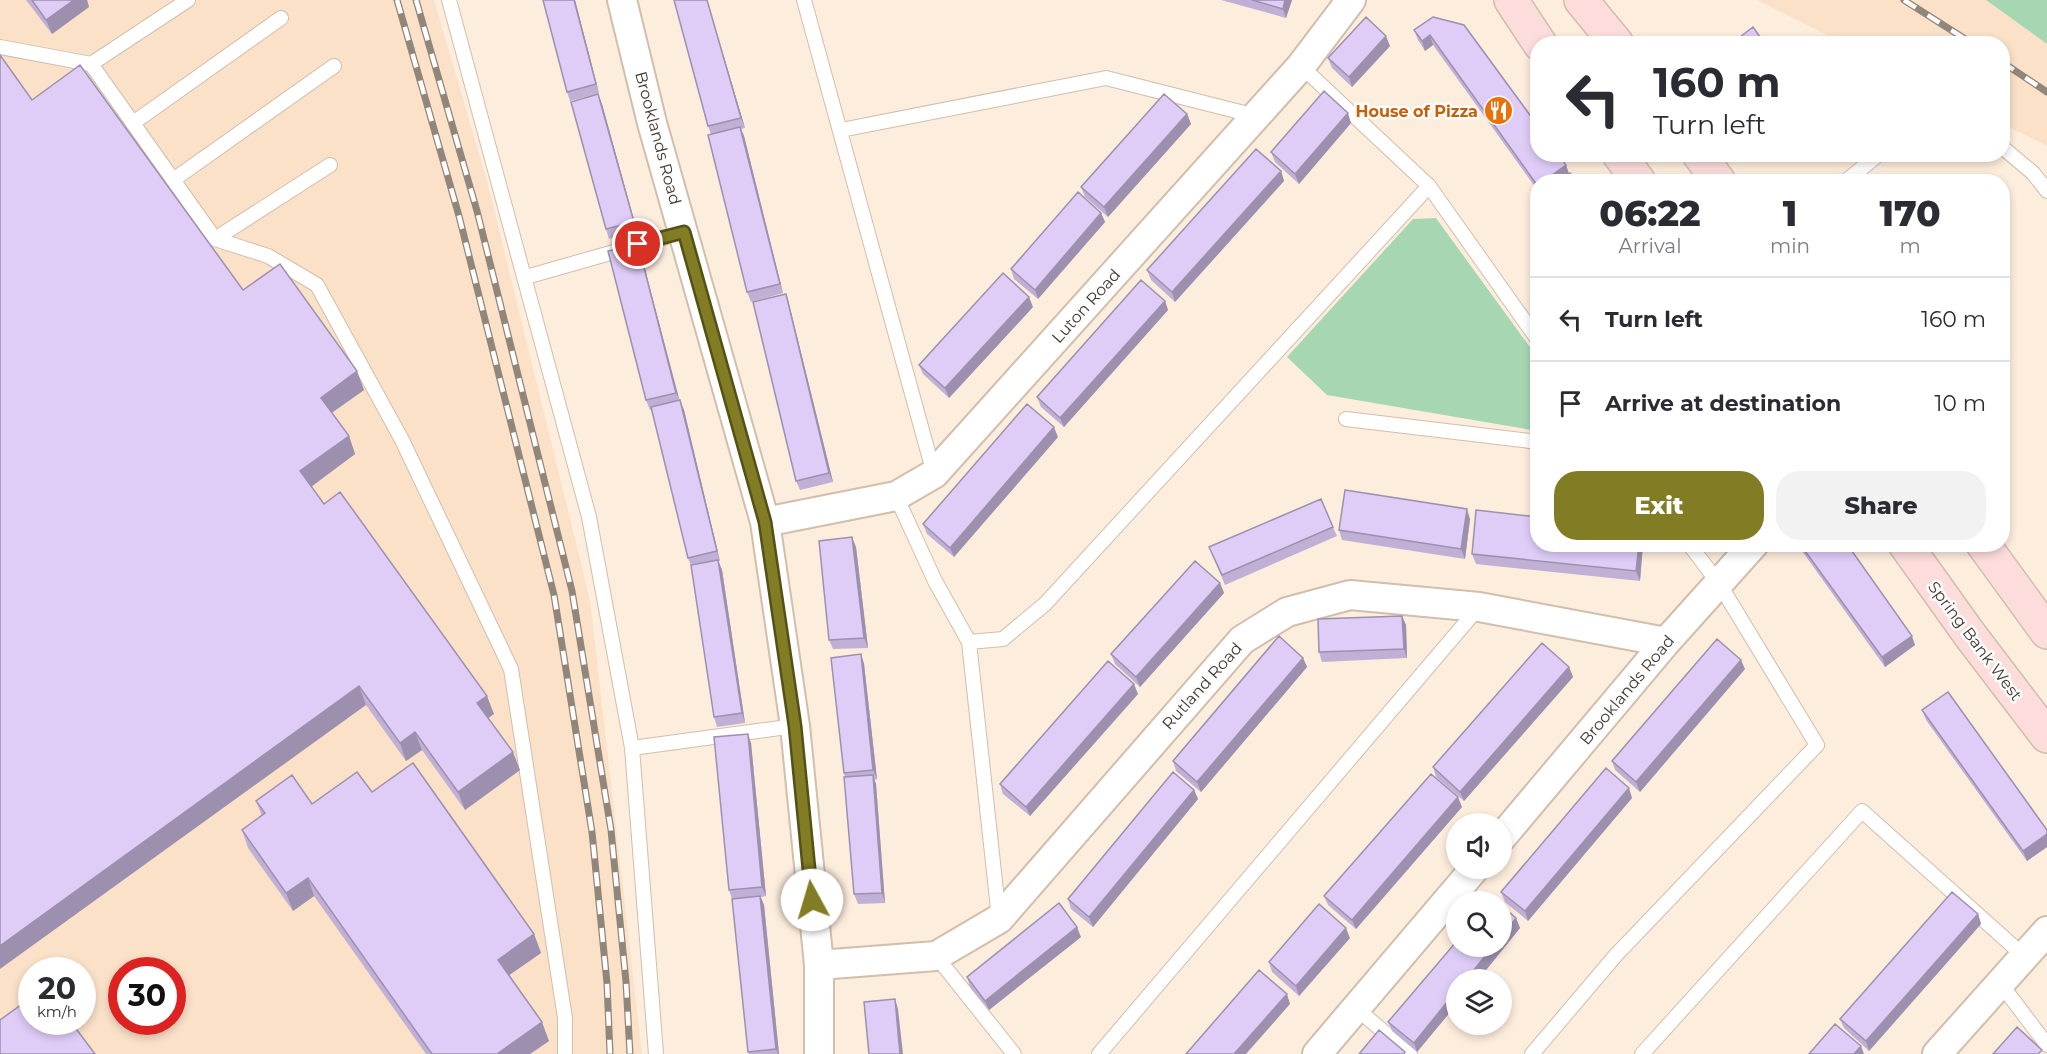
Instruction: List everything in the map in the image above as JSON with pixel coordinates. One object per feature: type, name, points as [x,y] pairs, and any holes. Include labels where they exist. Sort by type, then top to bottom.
[{"type":"street","name":"Brooklands Road","points":[[622,0],[652,123],[765,522],[795,726],[819,965],[819,1054]]},
{"type":"street","name":"Luton Road","points":[[765,522],[896,496],[934,474],[1301,66],[1351,0]]},
{"type":"street","points":[[1581,0],[1610,36]]},
{"type":"street","points":[[1509,1],[1534,36]]},
{"type":"street","name":"Brooklands Road","points":[[1512,825],[1666,642],[1720,585],[1747,552]]},
{"type":"street","name":"Spring Bank West","points":[[1911,552],[2047,736]]},
{"type":"street","points":[[1989,552],[2045,623]]},
{"type":"street","name":"Rutland Road","points":[[819,965],[936,956],[999,918],[1242,640],[1287,612],[1350,595],[1479,607],[1666,642]]},
{"type":"street","points":[[1317,1054],[1466,879]]},
{"type":"street","points":[[1937,1054],[2047,931]]},
{"type":"lane","points":[[91,64],[188,0]]},
{"type":"lane","points":[[449,0],[589,516],[632,748],[656,1054]]},
{"type":"lane","points":[[804,0],[934,474]]},
{"type":"lane","points":[[133,123],[281,18]]},
{"type":"lane","points":[[0,47],[91,64],[215,239],[268,256],[317,285],[402,440],[511,669],[565,1018],[565,1054]]},
{"type":"lane","points":[[173,180],[334,66]]},
{"type":"lane","points":[[1301,66],[1429,186],[1530,329]]},
{"type":"lane","points":[[841,130],[1106,78],[1256,116]]},
{"type":"lane","points":[[2010,154],[2033,173],[2047,191]]},
{"type":"lane","points":[[1855,174],[1870,162]]},
{"type":"lane","points":[[215,239],[330,165]]},
{"type":"lane","points":[[969,642],[1003,639],[1045,604],[1429,186]]},
{"type":"lane","points":[[526,277],[684,232]]},
{"type":"lane","points":[[1346,419],[1530,441]]},
{"type":"lane","points":[[896,496],[935,581],[969,642],[999,918]]},
{"type":"lane","points":[[1532,1054],[1616,955],[1817,746],[1720,585],[1695,552]]},
{"type":"lane","points":[[1099,1054],[1479,607]]},
{"type":"lane","points":[[632,748],[795,726]]},
{"type":"lane","points":[[1642,1054],[1862,811],[2024,956]]},
{"type":"lane","points":[[936,956],[1014,1054]]},
{"type":"lane","points":[[2000,982],[2047,1045]]},
{"type":"lane","points":[[1357,1009],[1410,1054]]},
{"type":"shaded area","points":[[0,0],[434,0],[487,181],[590,600],[642,1054],[0,1054]]},
{"type":"shaded area","points":[[1757,0],[1986,0],[2047,44],[2047,146],[2010,128],[2010,36],[1829,36]]},
{"type":"green space","points":[[1986,0],[2047,0],[2047,44]]},
{"type":"green space","points":[[1436,218],[1530,347],[1530,430],[1327,395],[1287,357],[1413,219]]},
{"type":"building","points":[[32,0],[74,0],[46,20]]},
{"type":"building","points":[[543,0],[574,0],[596,84],[567,92]]},
{"type":"building","points":[[674,0],[707,0],[741,118],[708,126]]},
{"type":"building","points":[[1252,0],[1285,0],[1283,9]]},
{"type":"building","points":[[1366,17],[1386,36],[1349,77],[1328,58]]},
{"type":"building","points":[[1433,17],[1464,25],[1530,115],[1530,162],[1564,162],[1566,165],[1553,174],[1530,175],[1430,35],[1422,41],[1414,30]]},
{"type":"building","points":[[1753,27],[1759,36],[1741,36]]},
{"type":"building","points":[[0,55],[32,100],[80,65],[243,290],[280,264],[357,371],[321,398],[349,436],[300,471],[324,504],[340,492],[487,696],[477,703],[513,752],[458,792],[415,732],[400,743],[359,686],[0,946]]},
{"type":"building","points":[[1324,91],[1348,113],[1295,174],[1271,152]]},
{"type":"building","points":[[598,94],[634,222],[606,229],[571,102]]},
{"type":"building","points":[[1164,94],[1187,114],[1104,207],[1081,187]]},
{"type":"building","points":[[740,127],[780,284],[747,292],[708,135]]},
{"type":"building","points":[[1256,149],[1281,171],[1172,292],[1147,270]]},
{"type":"building","points":[[1078,192],[1101,213],[1035,290],[1011,269]]},
{"type":"building","points":[[638,244],[676,393],[646,400],[608,251]]},
{"type":"building","points":[[1003,273],[1029,297],[945,388],[919,365]]},
{"type":"building","points":[[1141,280],[1165,301],[1060,418],[1037,397]]},
{"type":"building","points":[[786,294],[829,473],[796,481],[753,302]]},
{"type":"building","points":[[680,400],[717,551],[688,558],[651,407]]},
{"type":"building","points":[[1027,404],[1054,427],[950,548],[923,524]]},
{"type":"building","points":[[1345,490],[1467,509],[1461,549],[1339,530]]},
{"type":"building","points":[[1321,499],[1333,527],[1222,575],[1209,547]]},
{"type":"building","points":[[1476,510],[1530,516],[1530,552],[1638,552],[1636,571],[1472,554]]},
{"type":"building","points":[[852,537],[864,638],[829,640],[819,541]]},
{"type":"building","points":[[1806,552],[1853,552],[1912,636],[1882,657]]},
{"type":"building","points":[[718,560],[742,713],[714,717],[691,565]]},
{"type":"building","points":[[1195,561],[1220,583],[1136,677],[1111,654]]},
{"type":"building","points":[[1402,616],[1404,649],[1319,652],[1318,619]]},
{"type":"building","points":[[1279,636],[1303,658],[1197,782],[1173,761]]},
{"type":"building","points":[[1717,639],[1741,660],[1636,782],[1612,761]]},
{"type":"building","points":[[1542,643],[1569,667],[1460,792],[1433,767]]},
{"type":"building","points":[[861,654],[873,770],[844,773],[831,658]]},
{"type":"building","points":[[1108,661],[1134,684],[1026,807],[1000,784]]},
{"type":"building","points":[[1948,692],[2047,830],[2047,834],[2023,851],[1922,710]]},
{"type":"building","points":[[748,734],[762,887],[729,890],[714,737]]},
{"type":"building","points":[[413,763],[534,934],[498,960],[542,1022],[497,1054],[432,1054],[308,878],[286,893],[242,830],[265,813],[256,801],[292,775],[312,804],[357,772],[372,792]]},
{"type":"building","points":[[1606,768],[1629,788],[1525,911],[1512,901],[1512,891],[1502,891]]},
{"type":"building","points":[[1173,772],[1194,790],[1089,917],[1068,899]]},
{"type":"building","points":[[1431,774],[1458,797],[1352,920],[1324,896]]},
{"type":"building","points":[[873,775],[882,893],[854,894],[844,777]]},
{"type":"building","points":[[1952,892],[1978,914],[1866,1041],[1840,1019]]},
{"type":"building","points":[[760,896],[776,1049],[748,1052],[732,899]]},
{"type":"building","points":[[1059,903],[1077,927],[985,1001],[967,977]]},
{"type":"building","points":[[1319,904],[1346,928],[1296,986],[1269,962]]},
{"type":"building","points":[[1446,954],[1446,957],[1484,957],[1475,969],[1446,969],[1446,1003],[1414,1043],[1388,1022]]},
{"type":"building","points":[[1259,970],[1287,994],[1234,1054],[1186,1054]]},
{"type":"building","points":[[895,999],[900,1054],[869,1054],[864,1002]]},
{"type":"building","points":[[18,1007],[18,1035],[81,1035],[95,1054],[0,1054],[0,1020]]},
{"type":"building","points":[[1835,1024],[1861,1046],[1854,1054],[1809,1054]]},
{"type":"building","points":[[2017,1027],[2042,1050],[2038,1054],[1993,1054]]},
{"type":"building","points":[[1379,1030],[1405,1052],[1404,1054],[1359,1054]]},
{"type":"railway","points":[[397,0],[459,216],[554,595],[592,832],[607,983],[610,1054]]},
{"type":"railway","points":[[416,0],[477,211],[572,591],[611,830],[626,982],[630,1054]]},
{"type":"railway","points":[[1904,0],[1960,36]]},
{"type":"railway","points":[[2010,67],[2047,92]]},
{"type":"place","name":"House of Pizza","points":[[1499,111]]},
{"type":"route","points":[[638,244],[684,232],[700,298],[765,522],[795,726],[812,900]]}]
